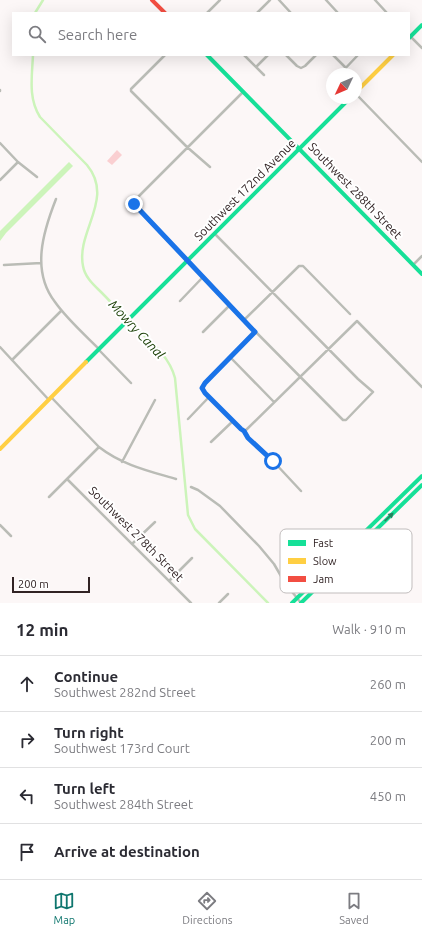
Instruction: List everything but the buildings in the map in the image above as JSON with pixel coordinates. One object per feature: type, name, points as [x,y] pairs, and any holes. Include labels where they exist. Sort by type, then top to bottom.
[{"type":"main road","points":[[152,0],[164,12]]},
{"type":"main road","points":[[410,37],[422,25]]},
{"type":"main road","name":"Southwest 288th Street","points":[[208,56],[422,274]]},
{"type":"main road","points":[[362,87],[392,56]]},
{"type":"main road","name":"Southwest 172nd Avenue","points":[[0,449],[344,104]]},
{"type":"main road","points":[[367,529],[422,476]]},
{"type":"main road","points":[[377,529],[422,485]]},
{"type":"main road","points":[[292,603],[303,593]]},
{"type":"main road","points":[[301,603],[311,593]]},
{"type":"street","points":[[208,12],[220,0]]},
{"type":"street","points":[[258,12],[270,0]]},
{"type":"street","points":[[279,0],[291,12]]},
{"type":"street","points":[[326,0],[337,12]]},
{"type":"street","points":[[375,0],[387,12]]},
{"type":"street","points":[[410,37],[422,48]]},
{"type":"street","points":[[164,56],[131,89],[132,93],[187,147],[210,167]]},
{"type":"street","points":[[245,56],[264,75]]},
{"type":"street","points":[[256,67],[267,56]]},
{"type":"street","points":[[287,56],[296,66],[301,68],[315,56]]},
{"type":"street","points":[[334,56],[346,68],[357,56]]},
{"type":"street","points":[[215,234],[358,379],[374,392],[346,420],[344,420],[255,332],[132,203],[243,92]]},
{"type":"street","points":[[362,99],[422,162]]},
{"type":"street","points":[[0,143],[18,162],[37,176]]},
{"type":"street","points":[[0,180],[18,162]]},
{"type":"street","points":[[56,199],[42,243],[41,263],[47,288],[61,311],[131,383]]},
{"type":"street","points":[[413,265],[422,256]]},
{"type":"street","points":[[4,265],[41,263]]},
{"type":"street","points":[[244,320],[298,266],[303,266],[350,314]]},
{"type":"street","points":[[180,301],[203,277]]},
{"type":"street","points":[[203,332],[230,305]]},
{"type":"street","points":[[12,360],[61,311]]},
{"type":"street","points":[[244,431],[357,321],[422,387]]},
{"type":"street","points":[[255,332],[205,383],[202,388],[209,397],[244,431],[248,438],[301,491]]},
{"type":"street","points":[[0,347],[99,448],[122,462],[137,468],[176,479]]},
{"type":"street","points":[[230,357],[274,402]]},
{"type":"street","points":[[188,419],[209,397]]},
{"type":"street","points":[[122,462],[155,400]]},
{"type":"street","points":[[211,442],[233,421]]},
{"type":"street","points":[[49,498],[99,448]]},
{"type":"street","name":"Southwest 278th Street","points":[[67,479],[133,543],[191,603]]},
{"type":"street","points":[[191,487],[198,490],[220,506],[259,546],[274,564],[280,574]]},
{"type":"street","points":[[133,543],[155,522]]},
{"type":"street","points":[[0,525],[12,536]]},
{"type":"street","points":[[169,580],[192,558]]},
{"type":"street","points":[[294,593],[301,603]]},
{"type":"street","points":[[219,603],[228,594]]},
{"type":"shaded area","points":[[117,150],[122,155],[112,165],[107,161]]},
{"type":"shaded area","points":[[69,162],[73,166],[6,233],[0,241],[0,231]]},
{"type":"waterway","name":"Mowry Canal","points":[[36,12],[43,0]]},
{"type":"waterway","name":"Mowry Canal","points":[[33,56],[32,95],[36,110],[40,117],[87,165],[95,178],[97,190],[96,203],[82,253],[84,270],[93,285],[155,346],[167,360],[172,369],[175,378],[188,515],[195,529],[268,603]]},
{"type":"traffic: fast","points":[[410,37],[422,25]]},
{"type":"traffic: fast","points":[[208,56],[422,274]]},
{"type":"traffic: fast","points":[[86,362],[344,104]]},
{"type":"traffic: fast","points":[[368,529],[422,476]]},
{"type":"traffic: fast","points":[[377,529],[422,485]]},
{"type":"traffic: fast","points":[[292,603],[302,593]]},
{"type":"traffic: fast","points":[[301,603],[311,593]]},
{"type":"traffic: slow","points":[[362,86],[392,56]]},
{"type":"traffic: slow","points":[[0,449],[86,362]]},
{"type":"traffic: jam","points":[[152,0],[164,12]]},
{"type":"route","points":[[134,204],[255,332],[203,385],[202,388],[205,393],[241,429],[246,432],[248,438],[273,461]]}]
